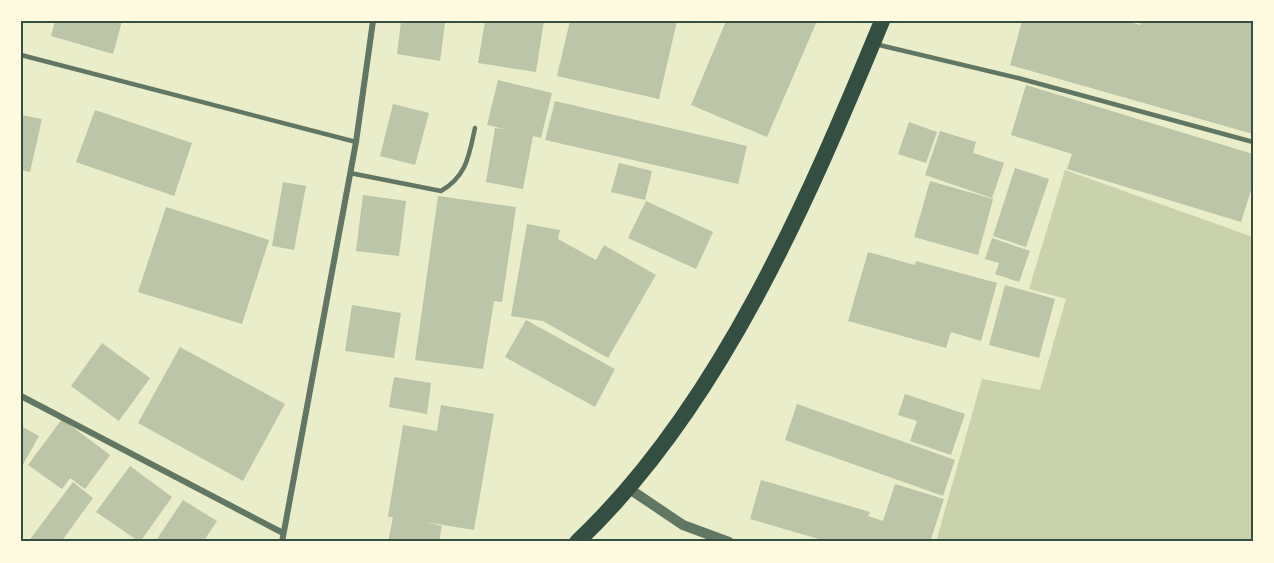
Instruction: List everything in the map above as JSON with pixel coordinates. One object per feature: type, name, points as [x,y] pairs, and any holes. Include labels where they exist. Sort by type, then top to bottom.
[{"type":"highway","points":[[577,542],[628,488],[686,411],[752,304],[830,146],[882,21]]},
{"type":"street","points":[[282,542],[356,142],[373,21]]},
{"type":"street","points":[[21,396],[283,533]]},
{"type":"street","points":[[628,488],[683,525],[729,542]]},
{"type":"lane","points":[[873,44],[1018,78],[1253,142]]},
{"type":"lane","points":[[21,55],[356,142]]},
{"type":"lane","points":[[350,173],[441,191],[454,184],[465,170],[475,128]]},
{"type":"green space","points":[[1065,170],[1253,237],[1253,542],[936,542],[982,379],[1040,390],[1066,299],[1029,289]]},
{"type":"building","points":[[55,21],[122,21],[113,54],[51,36]]},
{"type":"building","points":[[401,21],[445,23],[440,61],[397,54]]},
{"type":"building","points":[[485,21],[544,21],[536,72],[478,63]]},
{"type":"building","points":[[570,21],[677,21],[659,99],[557,76]]},
{"type":"building","points":[[726,21],[817,21],[767,137],[691,105]]},
{"type":"building","points":[[1022,21],[1127,21],[1140,25],[1141,21],[1253,21],[1253,134],[1010,65]]},
{"type":"building","points":[[498,80],[552,93],[541,138],[533,136],[523,189],[486,182],[495,128],[505,129],[487,125]]},
{"type":"building","points":[[1026,85],[1253,154],[1253,184],[1241,222],[1067,169],[1072,154],[1011,135]]},
{"type":"building","points":[[555,101],[747,146],[738,184],[545,140]]},
{"type":"building","points":[[393,104],[429,113],[415,165],[380,156]]},
{"type":"building","points":[[95,110],[192,143],[174,196],[76,162]]},
{"type":"building","points":[[21,115],[42,119],[30,172],[21,170]]},
{"type":"building","points":[[909,122],[937,132],[926,163],[898,154]]},
{"type":"building","points":[[940,131],[976,142],[973,153],[1004,163],[992,198],[925,175]]},
{"type":"building","points":[[619,163],[652,171],[645,200],[611,192]]},
{"type":"building","points":[[1015,168],[1049,179],[1026,247],[993,236]]},
{"type":"building","points":[[930,181],[993,199],[978,255],[914,237]]},
{"type":"building","points":[[283,182],[306,186],[294,250],[272,246]]},
{"type":"building","points":[[363,195],[406,201],[399,256],[356,251]]},
{"type":"building","points":[[438,196],[516,207],[502,302],[494,301],[483,369],[415,360]]},
{"type":"building","points":[[646,201],[713,232],[696,269],[628,238]]},
{"type":"building","points":[[166,207],[269,240],[242,324],[138,292]]},
{"type":"building","points":[[527,224],[560,230],[558,239],[596,260],[604,245],[656,275],[608,358],[543,321],[511,316]]},
{"type":"building","points":[[992,238],[1030,251],[1019,282],[995,274],[999,263],[985,259]]},
{"type":"building","points":[[868,252],[915,265],[916,261],[997,283],[981,341],[951,332],[946,348],[848,321]]},
{"type":"building","points":[[1005,285],[1055,299],[1039,358],[989,345]]},
{"type":"building","points":[[352,305],[401,313],[394,358],[345,351]]},
{"type":"building","points":[[526,320],[615,369],[595,407],[505,357]]},
{"type":"building","points":[[102,343],[150,378],[119,421],[71,386]]},
{"type":"building","points":[[180,347],[285,404],[243,481],[138,423]]},
{"type":"building","points":[[394,377],[431,383],[427,414],[389,407]]},
{"type":"building","points":[[905,394],[965,414],[951,455],[910,441],[917,421],[898,415]]},
{"type":"building","points":[[797,404],[955,460],[943,496],[785,440]]},
{"type":"building","points":[[441,405],[494,414],[474,530],[425,522],[442,526],[439,542],[388,542],[393,517],[388,517],[403,425],[437,431]]},
{"type":"building","points":[[62,419],[110,455],[85,489],[70,478],[62,489],[28,465]]},
{"type":"building","points":[[21,426],[39,436],[21,468]]},
{"type":"building","points":[[130,466],[172,497],[140,542],[96,512]]},
{"type":"building","points":[[761,480],[870,512],[868,516],[883,521],[895,484],[944,499],[930,542],[829,542],[750,519]]},
{"type":"building","points":[[73,482],[93,498],[61,542],[28,542]]},
{"type":"building","points":[[183,500],[217,521],[203,542],[155,542]]}]
